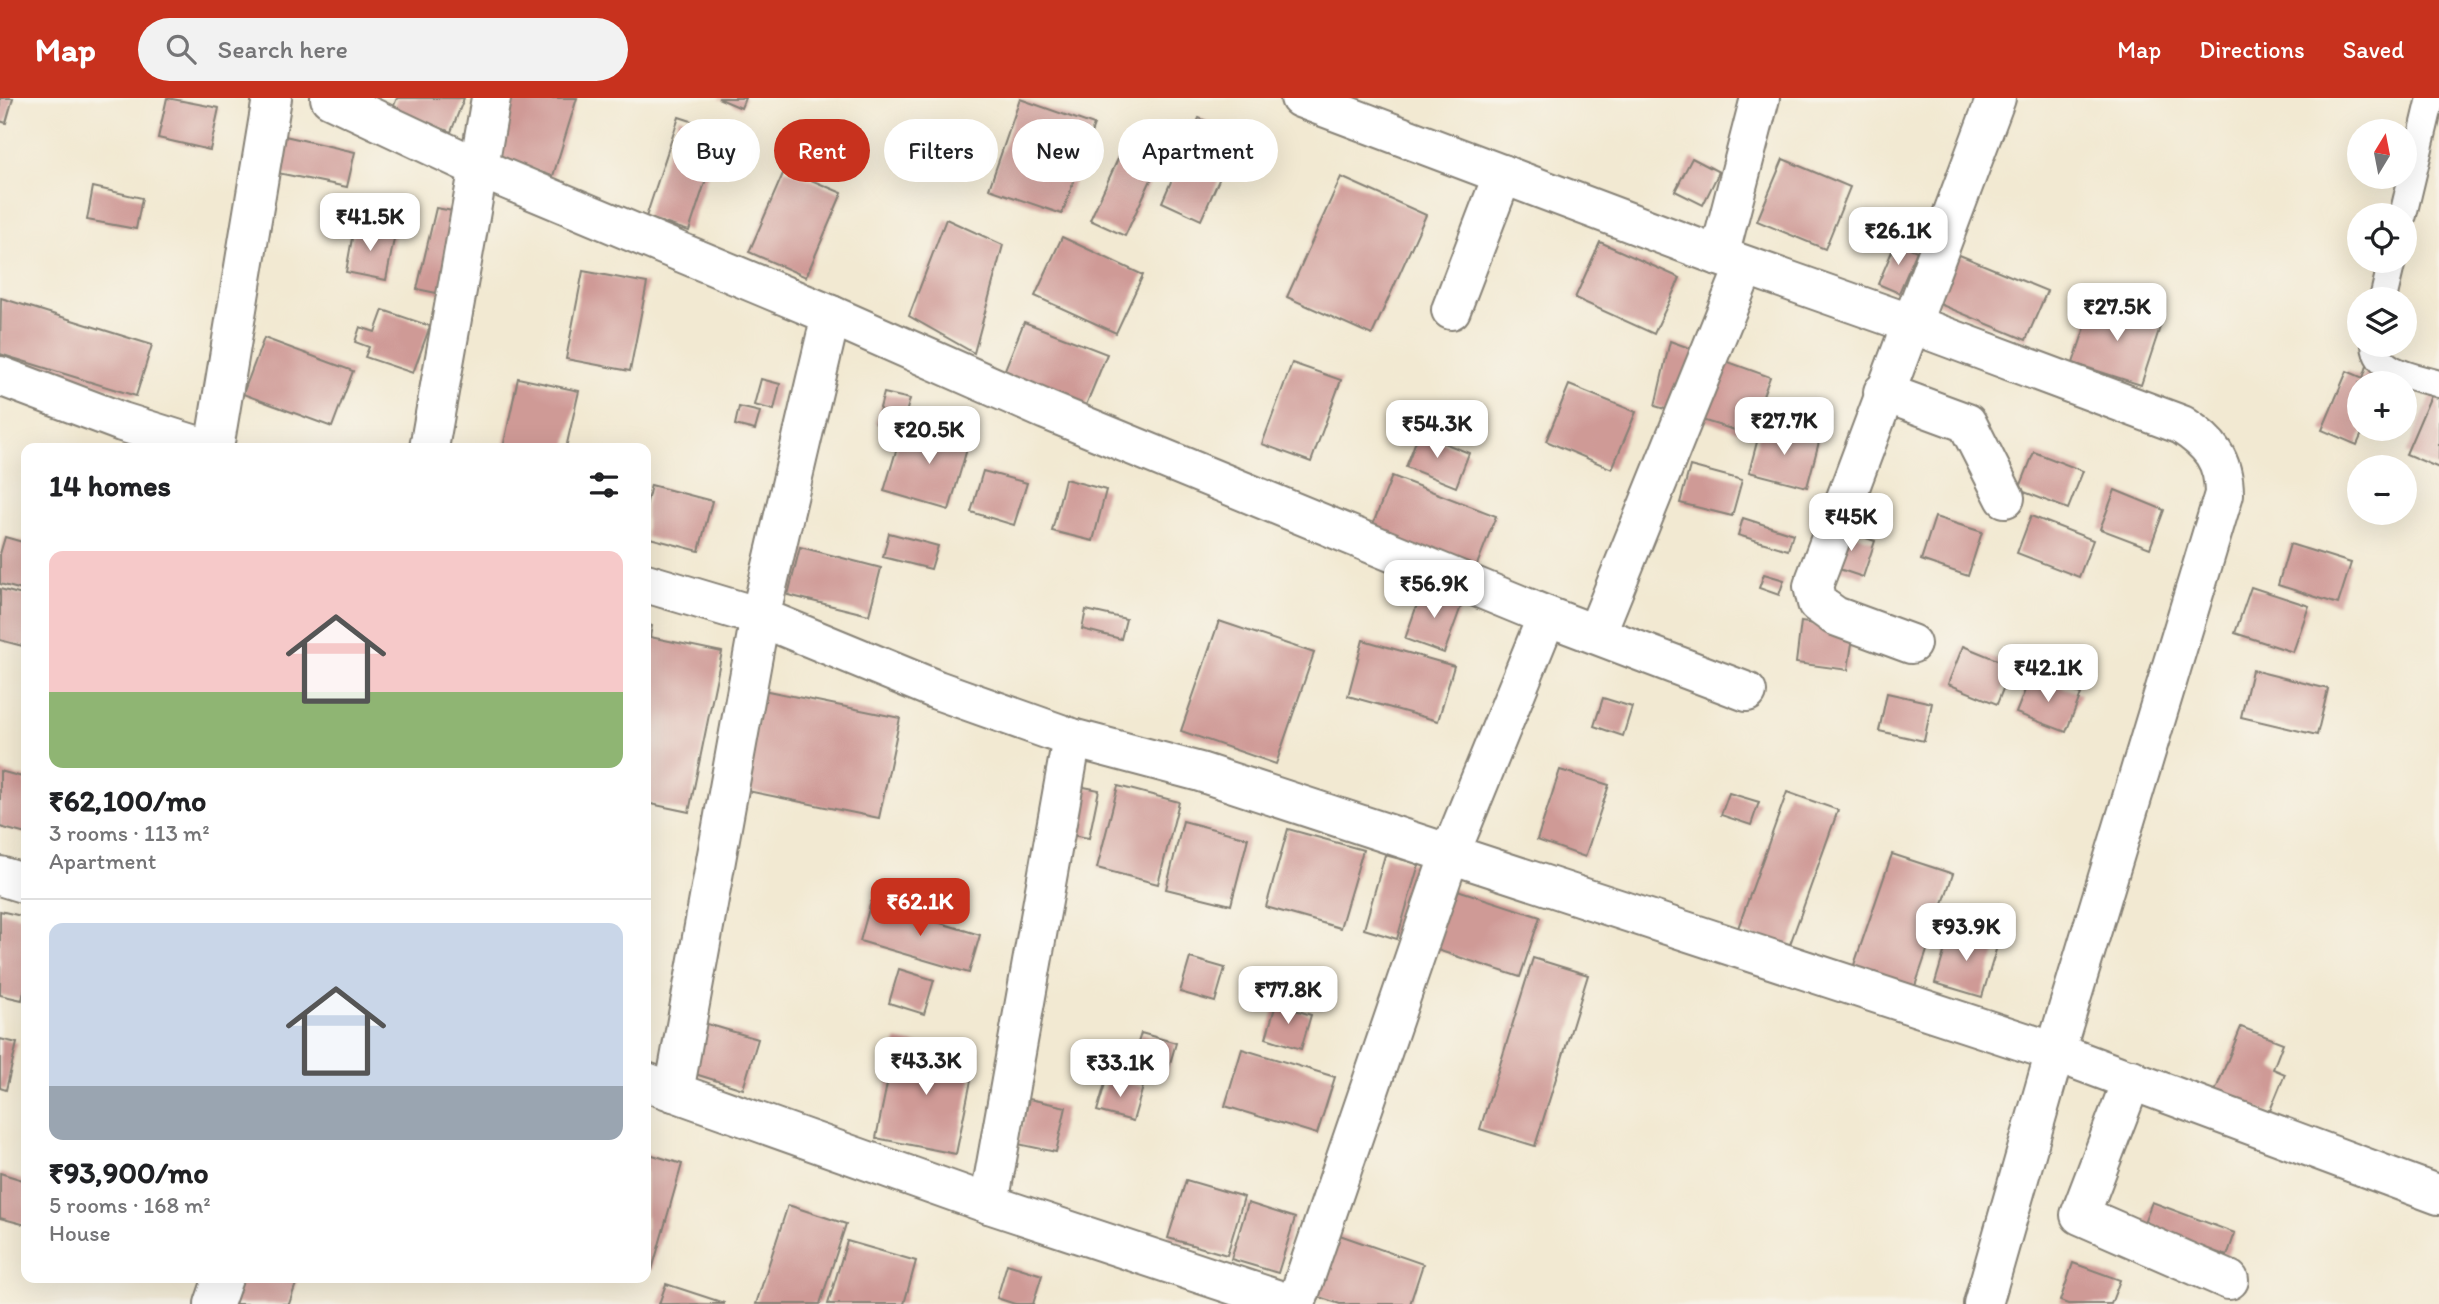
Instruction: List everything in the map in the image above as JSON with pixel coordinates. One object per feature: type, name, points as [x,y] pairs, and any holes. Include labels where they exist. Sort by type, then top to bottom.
[{"type":"street","points":[[215,443],[272,98]]},
{"type":"street","points":[[330,98],[479,168],[831,315],[1046,410],[1547,616],[1747,692]]},
{"type":"street","points":[[430,443],[491,98]]},
{"type":"street","points":[[1300,98],[1732,261],[1909,323],[2182,425],[2204,439],[2218,457],[2224,475],[2224,494],[2055,1052],[1983,1304]]},
{"type":"street","points":[[1596,634],[1732,261],[1759,98]]},
{"type":"street","points":[[1911,644],[1835,616],[1816,603],[1813,586],[1883,392],[1996,98]]},
{"type":"street","points":[[1451,310],[1503,174]]},
{"type":"street","points":[[831,315],[760,617],[660,1087],[989,1204],[1294,1304],[1450,854],[1547,616]]},
{"type":"street","points":[[0,376],[122,422],[189,443]]},
{"type":"street","points":[[1883,392],[1967,423],[2005,498]]},
{"type":"street","points":[[651,584],[760,617],[937,690],[1072,738],[1200,772],[2055,1052],[2439,1195]]},
{"type":"street","points":[[989,1204],[1072,738]]},
{"type":"street","points":[[0,876],[21,882]]},
{"type":"street","points":[[2132,1080],[2080,1215],[2229,1280]]},
{"type":"street","points":[[214,1304],[221,1283]]},
{"type":"lane","points":[[2406,203],[2431,98]]},
{"type":"lane","points":[[2378,357],[2385,366],[2439,384]]},
{"type":"building","points":[[0,98],[13,98],[6,123],[0,121]]},
{"type":"building","points":[[167,98],[219,108],[210,150],[158,138]]},
{"type":"building","points":[[397,98],[464,98],[451,132],[392,110]]},
{"type":"building","points":[[511,98],[577,98],[553,176],[493,158]]},
{"type":"building","points":[[718,98],[745,98],[741,108]]},
{"type":"building","points":[[1020,99],[1077,119],[1013,119]]},
{"type":"building","points":[[1012,122],[1012,182],[1074,182],[1062,214],[989,189],[991,182],[998,182],[998,163]]},
{"type":"building","points":[[276,134],[355,152],[347,187],[268,171]]},
{"type":"building","points":[[672,138],[672,182],[705,182],[689,231],[646,217]]},
{"type":"building","points":[[1692,158],[1719,172],[1703,205],[1675,191]]},
{"type":"building","points":[[1118,159],[1118,182],[1150,182],[1125,236],[1090,220]]},
{"type":"building","points":[[1783,159],[1850,187],[1825,249],[1757,221]]},
{"type":"building","points":[[1341,177],[1426,215],[1372,335],[1287,297]]},
{"type":"building","points":[[779,182],[816,182],[842,193],[806,277],[749,252]]},
{"type":"building","points":[[1171,182],[1218,182],[1201,220],[1162,202]]},
{"type":"building","points":[[93,187],[142,198],[136,229],[87,220]]},
{"type":"building","points":[[436,208],[464,213],[446,295],[417,289]]},
{"type":"building","points":[[946,219],[1003,245],[974,353],[909,316]]},
{"type":"building","points":[[354,227],[395,234],[386,280],[346,272]]},
{"type":"building","points":[[1062,237],[1143,275],[1116,333],[1035,296]]},
{"type":"building","points":[[1600,242],[1680,278],[1654,334],[1575,298]]},
{"type":"building","points":[[1896,242],[1917,251],[1899,293],[1878,284]]},
{"type":"building","points":[[1957,254],[2047,291],[2026,340],[1937,303]]},
{"type":"building","points":[[583,271],[647,283],[630,371],[566,359]]},
{"type":"building","points":[[1,298],[152,345],[136,396],[0,354]]},
{"type":"building","points":[[2094,301],[2161,324],[2141,385],[2073,363]]},
{"type":"building","points":[[383,310],[430,326],[413,373],[365,357],[369,347],[355,342],[360,327],[375,332]]},
{"type":"building","points":[[1024,322],[1107,354],[1082,415],[1000,382]]},
{"type":"building","points":[[264,338],[353,371],[332,427],[243,394]]},
{"type":"building","points":[[1670,341],[1770,377],[1748,434],[1655,406]]},
{"type":"building","points":[[1292,363],[1341,380],[1311,462],[1262,444]]},
{"type":"building","points":[[2347,371],[2347,441],[2322,430]]},
{"type":"building","points":[[518,378],[579,391],[567,443],[504,443]]},
{"type":"building","points":[[761,379],[780,384],[774,410],[754,405]]},
{"type":"building","points":[[1569,385],[1636,412],[1612,469],[1546,441]]},
{"type":"building","points":[[2433,391],[2439,393],[2439,468],[2417,459],[2417,455],[2406,454],[2412,441],[2417,441],[2417,428]]},
{"type":"building","points":[[884,393],[910,399],[901,430],[876,423]]},
{"type":"building","points":[[739,407],[760,412],[755,430],[735,425]]},
{"type":"building","points":[[939,422],[972,432],[949,510],[884,491],[902,431],[933,440]]},
{"type":"building","points":[[1761,427],[1819,442],[1807,487],[1749,472]]},
{"type":"building","points":[[1419,433],[1469,453],[1456,487],[1406,467]]},
{"type":"building","points":[[2034,452],[2083,471],[2068,509],[2019,490]]},
{"type":"building","points":[[1690,466],[1742,480],[1732,516],[1680,503]]},
{"type":"building","points":[[983,471],[1027,483],[1014,525],[971,512]]},
{"type":"building","points":[[1392,476],[1496,516],[1473,575],[1369,534]]},
{"type":"building","points":[[1065,479],[1106,490],[1093,541],[1052,531]]},
{"type":"building","points":[[651,485],[712,501],[699,551],[651,538]]},
{"type":"building","points":[[2115,490],[2164,510],[2150,548],[2100,529]]},
{"type":"building","points":[[2031,516],[2093,540],[2079,577],[2017,553]]},
{"type":"building","points":[[1935,517],[1982,532],[1968,576],[1921,560]]},
{"type":"building","points":[[1743,518],[1793,534],[1788,550],[1738,535]]},
{"type":"building","points":[[1839,529],[1875,541],[1863,577],[1827,565]]},
{"type":"building","points":[[889,533],[938,546],[931,569],[883,557]]},
{"type":"building","points":[[5,537],[21,542],[21,590],[0,584],[0,554]]},
{"type":"building","points":[[2290,544],[2351,563],[2338,604],[2278,585]]},
{"type":"building","points":[[800,547],[881,568],[869,615],[788,595]]},
{"type":"building","points":[[1764,574],[1784,580],[1779,595],[1759,588]]},
{"type":"building","points":[[2251,587],[2309,606],[2293,652],[2235,633]]},
{"type":"building","points":[[1423,588],[1463,601],[1444,653],[1405,639]]},
{"type":"building","points":[[0,589],[21,595],[21,646],[0,640]]},
{"type":"building","points":[[1086,610],[1126,619],[1121,639],[1082,629]]},
{"type":"building","points":[[1219,621],[1314,653],[1276,764],[1181,731]]},
{"type":"building","points":[[1801,622],[1854,630],[1848,670],[1796,663]]},
{"type":"building","points":[[651,637],[722,652],[689,812],[651,804]]},
{"type":"building","points":[[1363,640],[1454,666],[1438,721],[1348,696]]},
{"type":"building","points":[[1963,646],[2012,666],[1997,704],[1948,684]]},
{"type":"building","points":[[2252,670],[2328,689],[2317,735],[2241,717]]},
{"type":"building","points":[[2031,675],[2081,694],[2066,732],[2016,713]]},
{"type":"building","points":[[763,690],[900,718],[879,818],[743,790]]},
{"type":"building","points":[[1887,693],[1932,703],[1924,741],[1879,731]]},
{"type":"building","points":[[1603,698],[1632,707],[1623,736],[1594,726]]},
{"type":"building","points":[[1560,770],[1609,785],[1585,857],[1537,840]]},
{"type":"building","points":[[0,771],[21,777],[21,833],[0,827]]},
{"type":"building","points":[[1069,784],[1099,790],[1089,838],[1059,833]]},
{"type":"building","points":[[1118,786],[1179,802],[1158,884],[1097,868]]},
{"type":"building","points":[[1787,792],[1838,810],[1788,950],[1737,931]]},
{"type":"building","points":[[1729,793],[1759,802],[1751,825],[1721,815]]},
{"type":"building","points":[[1183,821],[1248,838],[1231,905],[1166,889]]},
{"type":"building","points":[[1288,829],[1363,850],[1340,928],[1266,907]]},
{"type":"building","points":[[1892,854],[1953,874],[1914,989],[1853,968]]},
{"type":"building","points":[[1385,855],[1419,864],[1397,939],[1364,929]]},
{"type":"building","points":[[1439,884],[1540,917],[1520,977],[1419,944]]},
{"type":"building","points":[[871,902],[980,935],[969,973],[860,941]]},
{"type":"building","points":[[0,911],[21,916],[21,1000],[0,995]]},
{"type":"building","points":[[1951,929],[1998,943],[1982,997],[1935,983]]},
{"type":"building","points":[[1190,958],[1225,968],[1215,1002],[1180,992]]},
{"type":"building","points":[[1533,958],[1588,975],[1535,1146],[1480,1129]]},
{"type":"building","points":[[899,969],[934,980],[924,1014],[889,1003]]},
{"type":"building","points":[[1276,1004],[1311,1015],[1301,1049],[1266,1038]]},
{"type":"building","points":[[697,1021],[758,1039],[743,1089],[692,1073]]},
{"type":"building","points":[[2241,1027],[2283,1043],[2273,1069],[2285,1074],[2269,1113],[2215,1092]]},
{"type":"building","points":[[1141,1033],[1176,1043],[1166,1077],[1131,1066]]},
{"type":"building","points":[[0,1039],[17,1043],[6,1090],[0,1088]]},
{"type":"building","points":[[896,1040],[976,1056],[956,1154],[876,1138]]},
{"type":"building","points":[[1242,1049],[1335,1077],[1317,1134],[1225,1106]]},
{"type":"building","points":[[1107,1077],[1143,1087],[1133,1121],[1097,1111]]},
{"type":"building","points":[[1029,1099],[1066,1107],[1056,1152],[1018,1144]]},
{"type":"building","points":[[651,1155],[682,1164],[651,1270]]},
{"type":"building","points":[[0,1173],[21,1179],[21,1224],[0,1218]]},
{"type":"building","points":[[1186,1180],[1244,1197],[1227,1255],[1168,1238]]},
{"type":"building","points":[[2152,1202],[2235,1233],[2227,1256],[2143,1225]]},
{"type":"building","points":[[1248,1203],[1295,1218],[1278,1273],[1231,1259]]},
{"type":"building","points":[[788,1205],[846,1224],[820,1304],[756,1304]]},
{"type":"building","points":[[1331,1232],[1423,1264],[1410,1304],[1340,1304],[1310,1294]]},
{"type":"building","points":[[847,1241],[916,1261],[904,1304],[828,1304]]},
{"type":"building","points":[[2073,1263],[2120,1280],[2111,1304],[2068,1304],[2060,1301]]},
{"type":"building","points":[[1007,1264],[1042,1275],[1033,1304],[1015,1304],[997,1298]]},
{"type":"building","points":[[233,1283],[296,1283],[289,1304],[226,1304]]},
{"type":"building","points":[[666,1284],[724,1303],[724,1304],[659,1304]]}]
